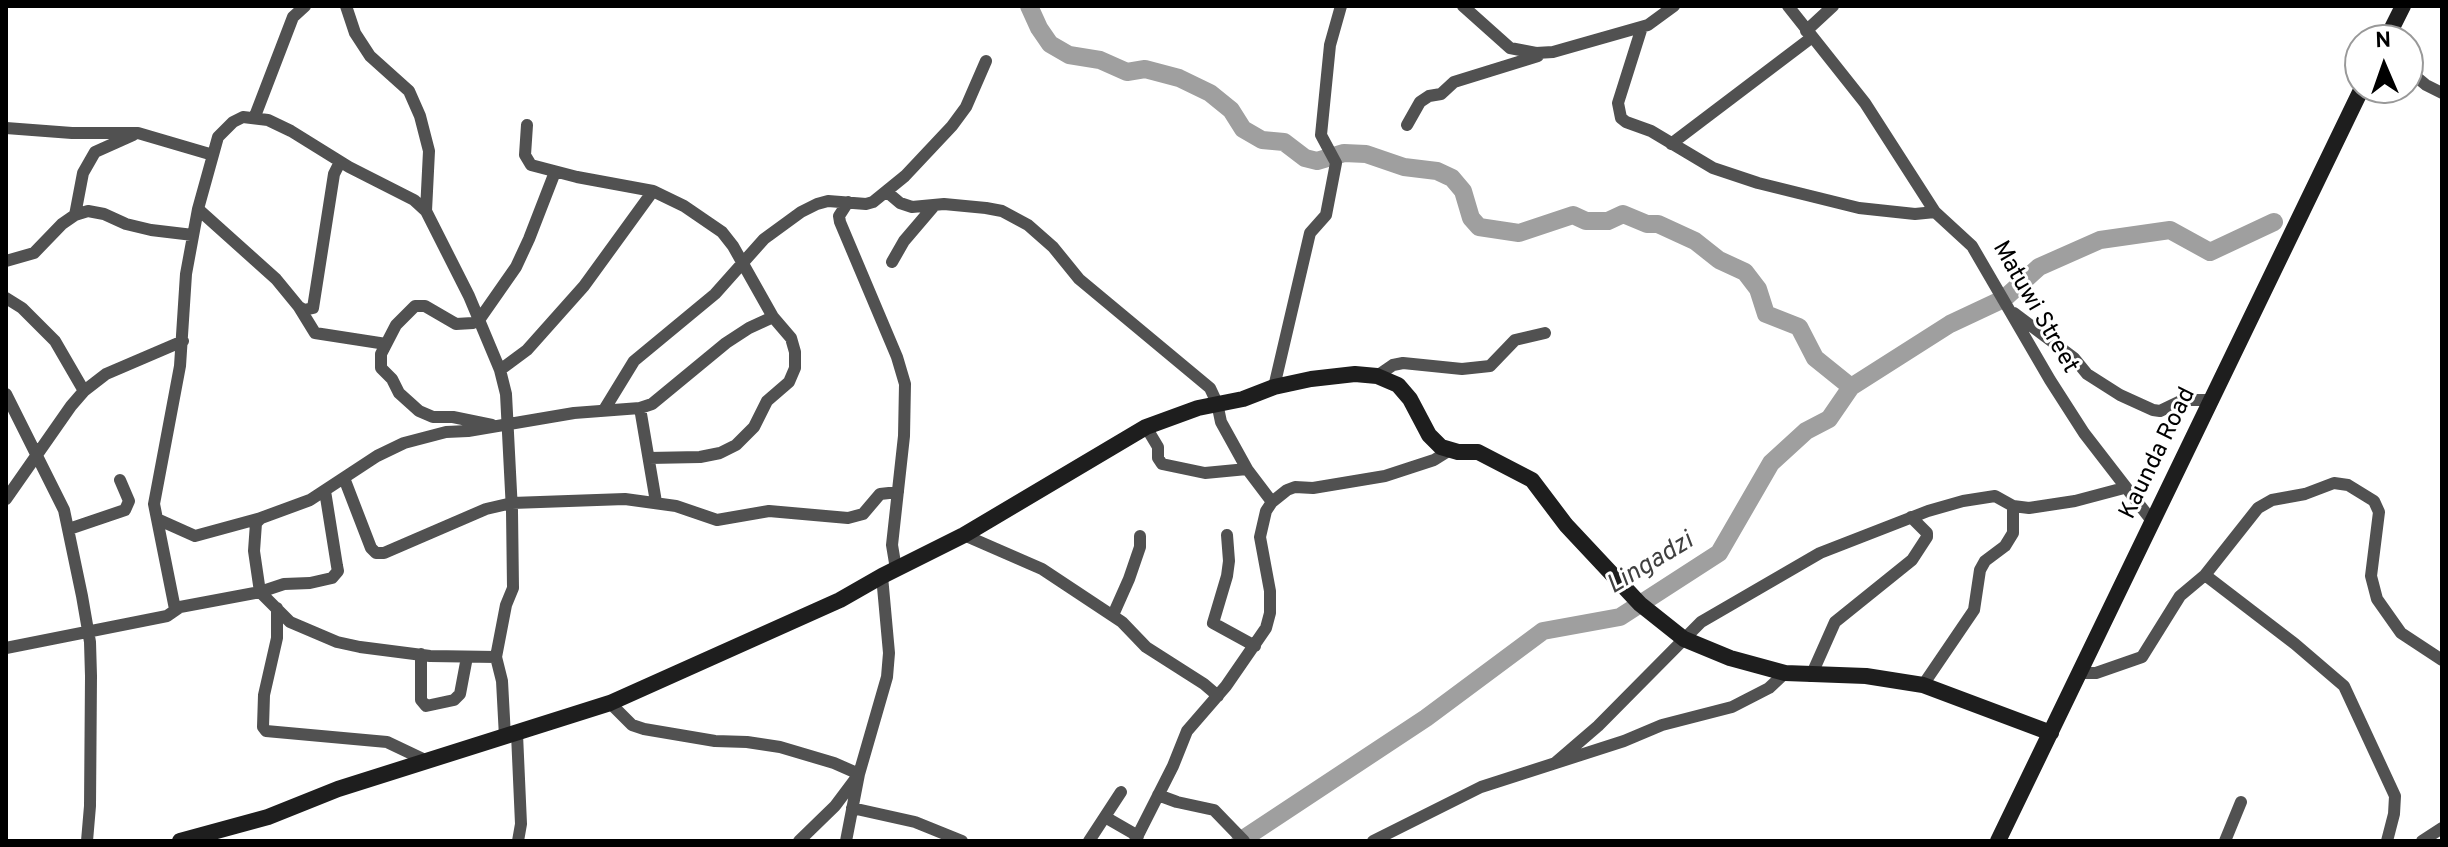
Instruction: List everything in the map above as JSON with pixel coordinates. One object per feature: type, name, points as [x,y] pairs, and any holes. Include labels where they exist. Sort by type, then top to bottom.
[{"type":"street","points":[[255,116],[293,17],[305,6]]},
{"type":"street","points":[[346,6],[355,33],[370,56],[409,91],[420,116],[429,151],[426,211]]},
{"type":"street","points":[[1274,387],[1310,233],[1326,215],[1336,163],[1321,135],[1326,73],[1341,6]]},
{"type":"street","points":[[1463,6],[1510,48],[1536,53],[1553,52]]},
{"type":"street","points":[[1407,125],[1420,102],[1429,96],[1441,94],[1454,82],[1642,27],[1674,6]]},
{"type":"street","name":"Matuwi Street","points":[[1788,6],[1865,103],[1935,212],[1972,246],[2058,393],[2124,488],[2152,521]]},
{"type":"street","points":[[1671,144],[1808,34],[1833,6]]},
{"type":"street","points":[[2394,24],[2403,6]]},
{"type":"street","points":[[1642,27],[1620,94],[1618,111],[1626,122],[1651,131],[1713,168],[1758,183],[1859,208],[1915,214],[1935,212]]},
{"type":"street","points":[[604,410],[634,361],[715,294],[764,239],[801,212],[828,201],[866,204],[887,192],[952,126],[966,107],[986,61]]},
{"type":"street","points":[[2424,83],[2442,93]]},
{"type":"street","name":"Kaunda Road","points":[[1998,841],[2354,104]]},
{"type":"street","points":[[175,609],[154,504],[172,420],[183,341],[186,274],[198,209],[223,130],[243,117],[255,116],[291,131],[340,162],[414,200],[426,211],[455,265],[500,370],[506,394],[504,426],[512,503],[513,588],[506,605],[496,657],[511,736],[521,824],[518,841]]},
{"type":"street","points":[[527,125],[525,155],[531,165],[653,191],[684,206],[722,232],[773,317],[791,338],[795,368],[789,382],[767,401],[754,427],[736,445],[720,453],[700,457],[649,458]]},
{"type":"street","points":[[6,128],[72,133],[138,133],[213,155]]},
{"type":"street","points":[[75,215],[83,173],[95,152],[138,133]]},
{"type":"street","points":[[299,307],[304,310],[313,308],[334,174],[340,162]]},
{"type":"street","points":[[504,426],[460,418],[433,417],[419,411],[399,393],[392,379],[381,368],[381,354],[396,325],[415,306],[425,306],[456,324],[479,320],[516,267],[555,172]]},
{"type":"street","points":[[500,370],[527,350],[584,286],[653,191]]},
{"type":"street","points":[[887,192],[900,203],[912,207],[944,204],[986,208],[1002,211],[1028,225],[1053,247],[1079,279],[1210,388],[1221,422],[1247,469],[1272,502]]},
{"type":"street","points":[[846,841],[859,774],[887,677],[889,572],[905,384],[897,357],[840,222],[839,216],[848,202]]},
{"type":"street","points":[[892,262],[904,241],[933,207]]},
{"type":"street","points":[[198,209],[266,269],[299,307],[315,333],[386,344]]},
{"type":"street","points":[[6,261],[34,253],[75,215],[88,211],[151,230],[193,235]]},
{"type":"street","points":[[6,298],[22,308],[55,341],[84,391]]},
{"type":"street","points":[[2011,311],[2074,358],[2087,374],[2120,395],[2153,410],[2160,411],[2183,400],[2213,400]]},
{"type":"street","points":[[157,519],[195,536],[281,512],[325,491],[377,456],[404,443],[446,432],[504,426],[545,417],[640,408],[668,393],[726,343],[773,317]]},
{"type":"street","points":[[1377,376],[1393,365],[1403,363],[1451,369],[1490,366],[1515,340],[1545,333]]},
{"type":"street","points":[[6,499],[84,391],[106,374],[183,341]]},
{"type":"street","points":[[190,840],[268,817],[338,789],[610,703],[828,606],[964,535],[1146,427],[1274,387],[1335,376],[1377,376],[1391,381],[1404,390],[1429,435],[1441,447],[1478,452],[1532,480],[1566,525],[1640,604],[1684,639],[1730,658],[1785,673],[1866,676],[1923,685],[2051,733]]},
{"type":"street","points":[[6,394],[57,496],[69,529],[88,630],[91,692],[87,841]]},
{"type":"street","points":[[640,408],[656,502]]},
{"type":"street","points":[[1146,427],[1158,447],[1158,458],[1162,464],[1205,473],[1247,469]]},
{"type":"street","points":[[1105,817],[1137,838],[1187,731],[1218,696],[1266,628],[1270,591],[1260,537],[1266,511],[1272,502],[1295,487],[1313,488],[1385,476],[1434,460],[1450,450]]},
{"type":"street","points":[[344,478],[364,533],[376,553],[415,541],[486,509],[512,503],[625,499],[656,502],[717,520],[769,511],[848,518],[863,514],[880,494],[898,492]]},
{"type":"street","points":[[69,529],[125,510],[129,501],[120,480]]},
{"type":"street","points":[[2081,669],[2085,673],[2096,673],[2142,657],[2180,596],[2205,575],[2258,508],[2272,500],[2305,494],[2334,483],[2348,485],[2374,501],[2379,512],[2371,563],[2377,599],[2401,633],[2442,660]]},
{"type":"street","points":[[1555,763],[1598,726],[1701,622],[1820,553],[1911,517],[1988,497],[2029,508],[2075,501],[2124,488]]},
{"type":"street","points":[[6,648],[167,616],[175,609],[260,592],[284,584],[310,583],[335,576],[337,566],[325,491]]},
{"type":"street","points":[[1923,685],[1974,610],[1980,570],[1985,561],[2005,546],[2013,533],[2013,506]]},
{"type":"street","points":[[1811,676],[1835,622],[1912,560],[1927,537],[1927,533],[1911,517]]},
{"type":"street","points":[[261,518],[254,530],[260,592],[290,622],[337,642],[421,654],[496,657]]},
{"type":"street","points":[[964,535],[1042,569],[1113,615],[1131,629],[1146,647],[1218,696]]},
{"type":"street","points":[[1227,535],[1227,576],[1213,623],[1255,646]]},
{"type":"street","points":[[1113,615],[1140,547],[1140,536]]},
{"type":"street","points":[[2205,575],[2344,686],[2395,796],[2396,805],[2387,841]]},
{"type":"street","points":[[277,608],[277,638],[264,695],[263,727],[266,731],[387,742],[427,761]]},
{"type":"street","points":[[421,654],[421,700],[426,706],[454,700],[460,694],[467,657]]},
{"type":"street","points":[[1373,841],[1470,792],[1624,741],[1662,725],[1732,707],[1769,688],[1785,673]]},
{"type":"street","points":[[610,703],[632,725],[644,729],[715,741],[780,747],[859,774]]},
{"type":"street","points":[[799,841],[835,806],[859,774]]},
{"type":"street","points":[[1089,841],[1121,792]]},
{"type":"street","points":[[1158,795],[1214,810],[1244,841]]},
{"type":"street","points":[[2225,841],[2241,802]]},
{"type":"street","points":[[852,808],[915,822],[955,840]]},
{"type":"street","points":[[2422,841],[2442,828]]},
{"type":"waterway","points":[[1029,6],[1050,44],[1069,55],[1100,60],[1127,72],[1145,69],[1179,78],[1210,93],[1231,110],[1243,129],[1262,140],[1284,142],[1305,158],[1317,161],[1344,153],[1366,154],[1404,167],[1437,171],[1452,178],[1463,191],[1471,218],[1479,227],[1519,233],[1573,215],[1586,221],[1608,221],[1623,214],[1647,224],[1658,224],[1695,241],[1719,260],[1745,272],[1758,289],[1766,314],[1799,327],[1815,358],[1851,387]]},
{"type":"waterway","points":[[2007,296],[2039,267],[2100,240],[2170,230],[2210,252],[2274,222]]},
{"type":"waterway","name":"Lingadzi","points":[[1240,841],[1426,718],[1543,631],[1620,617],[1719,553],[1771,463],[1806,431],[1829,419],[1851,387],[1950,324],[1999,301]]}]
